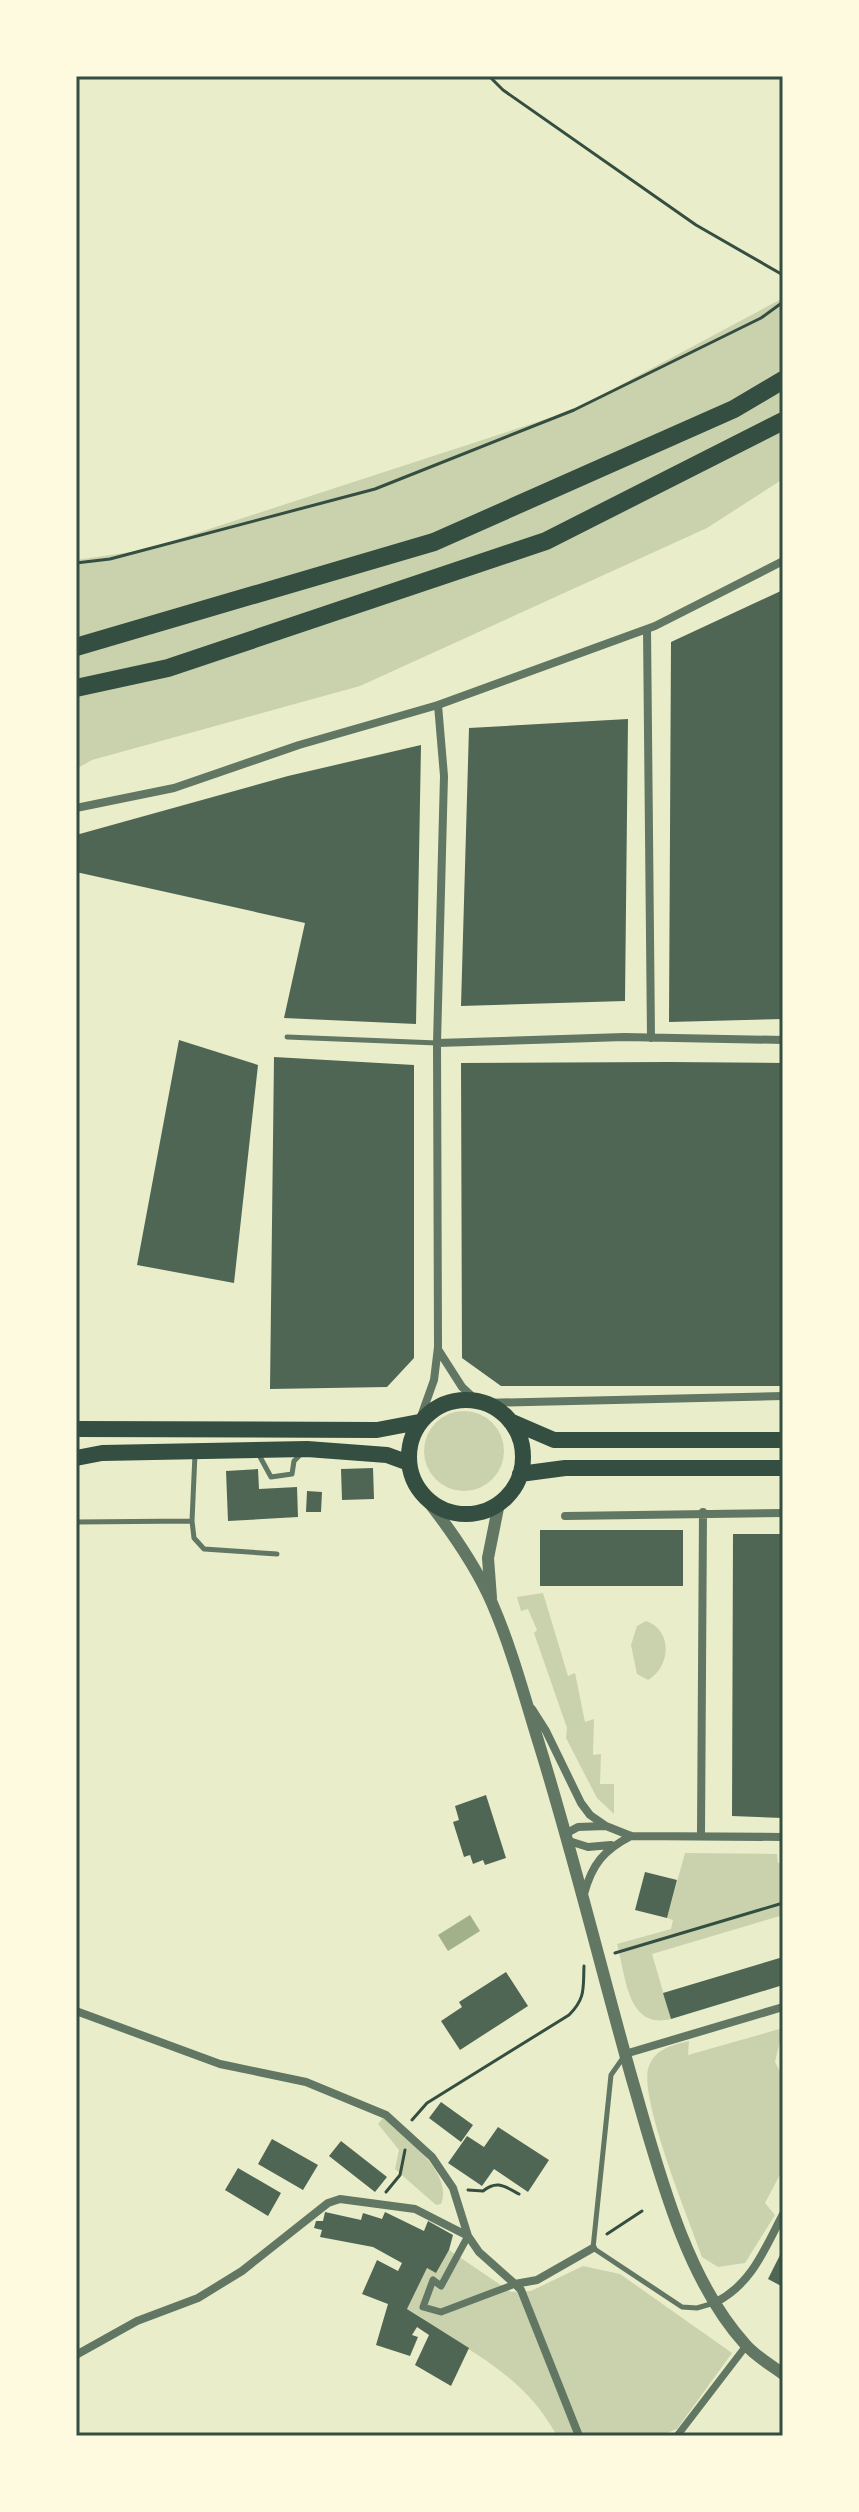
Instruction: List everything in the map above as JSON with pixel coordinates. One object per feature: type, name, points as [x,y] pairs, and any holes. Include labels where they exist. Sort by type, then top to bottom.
[{"type":"highway","points":[[76,647],[434,542],[734,409],[783,380]]},
{"type":"highway","points":[[82,688],[168,668],[546,541],[783,421]]},
{"type":"highway","points":[[76,1429],[377,1430],[419,1422],[442,1405],[457,1401],[480,1402],[510,1421],[554,1440],[783,1440]]},
{"type":"highway","points":[[419,1422],[410,1446],[409,1463],[416,1486],[428,1501],[453,1513],[477,1513],[499,1503],[512,1490],[520,1474],[521,1446],[510,1421]]},
{"type":"highway","points":[[76,1458],[87,1454],[307,1449],[387,1455],[409,1463]]},
{"type":"highway","points":[[520,1474],[565,1468],[783,1468]]},
{"type":"street","points":[[76,808],[174,788],[299,745],[438,705],[647,629],[783,561]]},
{"type":"street","points":[[647,629],[651,1038]]},
{"type":"street","points":[[419,1422],[434,1380],[438,1350],[437,1043],[444,776],[438,705]]},
{"type":"street","points":[[437,1043],[651,1038],[783,1040]]},
{"type":"street","points":[[438,1350],[462,1387],[480,1402],[783,1396]]},
{"type":"street","points":[[428,1501],[448,1527],[491,1601],[525,1699],[568,1837],[664,2189],[716,2302],[746,2346],[783,2374]]},
{"type":"street","points":[[491,1601],[488,1558],[499,1503]]},
{"type":"street","points":[[701,1834],[703,1512]]},
{"type":"street","points":[[565,1516],[783,1513]]},
{"type":"street","points":[[525,1699],[546,1731],[581,1803],[590,1815],[606,1826],[631,1836],[701,1834],[783,1837]]},
{"type":"street","points":[[568,1837],[578,1827],[606,1826]]},
{"type":"street","points":[[583,1898],[592,1868],[613,1845],[631,1836]]},
{"type":"street","points":[[568,1837],[588,1847],[613,1845]]},
{"type":"street","points":[[625,2054],[783,2007]]},
{"type":"street","points":[[76,2011],[220,2064],[306,2082],[386,2115],[406,2130],[432,2157],[453,2188],[468,2236],[479,2252],[515,2284],[579,2435]]},
{"type":"street","points":[[76,2355],[137,2321],[198,2298],[277,2244],[328,2203],[340,2199],[415,2209],[468,2236]]},
{"type":"street","points":[[716,2302],[741,2286],[751,2274],[783,2214]]},
{"type":"street","points":[[468,2236],[441,2286],[433,2280],[423,2307],[441,2312],[515,2284],[537,2280],[593,2248]]},
{"type":"street","points":[[677,2436],[746,2346]]},
{"type":"lane","points":[[287,1037],[437,1043]]},
{"type":"lane","points":[[252,1450],[260,1456],[271,1477],[292,1474],[294,1461],[307,1449]]},
{"type":"lane","points":[[195,1452],[194,1538],[204,1549],[277,1554]]},
{"type":"lane","points":[[76,1522],[192,1521]]},
{"type":"lane","points":[[625,2054],[611,2075],[593,2248],[682,2307],[697,2308],[716,2302]]},
{"type":"path","points":[[489,76],[503,90],[696,225],[783,275]]},
{"type":"path","points":[[76,563],[110,559],[375,489],[574,410],[761,318],[783,302]]},
{"type":"path","points":[[613,1953],[783,1903]]},
{"type":"path","points":[[372,2201],[400,2175],[405,2163],[406,2130],[427,2103],[569,2015],[580,2004],[585,1988],[584,1962]]},
{"type":"path","points":[[453,2188],[483,2191],[492,2184],[500,2184],[519,2194]]},
{"type":"path","points":[[593,2248],[626,2219],[642,2211]]},
{"type":"shaded area","points":[[783,298],[783,479],[707,528],[360,686],[92,760],[76,769],[76,560],[145,550],[574,410]]},
{"type":"shaded area","points":[[464,1411],[479,1414],[492,1423],[501,1436],[504,1451],[501,1466],[492,1479],[479,1488],[464,1491],[449,1488],[436,1479],[427,1466],[424,1451],[427,1436],[436,1423],[449,1414]]},
{"type":"shaded area","points":[[543,1593],[568,1676],[575,1673],[585,1722],[594,1719],[593,1755],[601,1754],[600,1784],[614,1784],[614,1814],[597,1798],[566,1738],[567,1728],[534,1633],[537,1630],[528,1609],[521,1611],[517,1597]]},
{"type":"shaded area","points":[[646,1621],[661,1632],[666,1649],[661,1667],[648,1680],[637,1674],[631,1645],[637,1626]]},
{"type":"shaded area","points":[[685,1853],[777,1854],[778,1863],[783,1863],[783,1915],[652,1954],[671,2019],[656,2020],[637,2009],[631,1998],[617,1944],[671,1929],[673,1920],[667,1918]]},
{"type":"shaded area","points":[[470,1915],[480,1931],[448,1951],[438,1935]]},
{"type":"shaded area","points":[[783,2028],[775,2062],[783,2077],[783,2169],[765,2203],[775,2215],[745,2263],[718,2267],[702,2257],[666,2159],[651,2103],[647,2081],[649,2066],[661,2051],[677,2044],[689,2041],[688,2055]]},
{"type":"shaded area","points":[[383,2118],[434,2167],[443,2192],[441,2204],[436,2205],[395,2169],[399,2150],[378,2124]]},
{"type":"shaded area","points":[[449,2250],[511,2292],[531,2291],[583,2266],[620,2274],[732,2353],[677,2429],[659,2436],[557,2436],[534,2403],[508,2377],[407,2309],[427,2268],[436,2272]]},
{"type":"building","points":[[783,590],[783,1019],[669,1022],[671,642]]},
{"type":"building","points":[[628,719],[625,1001],[461,1006],[469,728]]},
{"type":"building","points":[[421,745],[416,1024],[284,1018],[305,923],[76,872],[76,835],[288,776]]},
{"type":"building","points":[[179,1040],[258,1065],[234,1283],[137,1265]]},
{"type":"building","points":[[274,1057],[414,1065],[414,1358],[387,1387],[270,1389]]},
{"type":"building","points":[[461,1063],[783,1063],[783,1386],[501,1386],[462,1358]]},
{"type":"building","points":[[373,1468],[374,1499],[342,1500],[341,1469]]},
{"type":"building","points":[[258,1469],[259,1489],[297,1487],[298,1517],[228,1521],[226,1471]]},
{"type":"building","points":[[307,1491],[322,1492],[321,1512],[306,1512]]},
{"type":"building","points":[[540,1530],[683,1530],[683,1586],[540,1586]]},
{"type":"building","points":[[733,1534],[783,1534],[783,1818],[732,1816]]},
{"type":"building","points":[[486,1795],[506,1858],[485,1865],[483,1860],[473,1864],[470,1855],[464,1857],[453,1822],[459,1820],[455,1806]]},
{"type":"building","points":[[645,1872],[677,1880],[667,1918],[635,1910]]},
{"type":"building","points":[[783,1957],[783,1985],[671,2019],[663,1993]]},
{"type":"building","points":[[506,1972],[528,2006],[460,2050],[441,2021],[462,2007],[459,2002]]},
{"type":"building","points":[[441,2102],[473,2125],[461,2142],[429,2118]]},
{"type":"building","points":[[498,2127],[549,2160],[528,2192],[494,2169],[482,2186],[448,2163],[467,2136],[484,2147]]},
{"type":"building","points":[[272,2139],[318,2165],[303,2190],[258,2164]]},
{"type":"building","points":[[341,2141],[387,2177],[375,2192],[329,2156]]},
{"type":"building","points":[[238,2168],[281,2193],[268,2216],[225,2190]]},
{"type":"building","points":[[325,2212],[361,2220],[363,2213],[382,2219],[385,2212],[424,2231],[428,2221],[453,2235],[449,2250],[436,2273],[427,2268],[407,2309],[469,2348],[451,2386],[415,2365],[429,2335],[417,2327],[412,2335],[418,2337],[410,2356],[376,2345],[388,2304],[362,2294],[377,2260],[398,2271],[402,2263],[373,2247],[320,2237],[322,2230],[314,2228],[316,2221],[323,2221]]},
{"type":"building","points":[[783,2249],[783,2287],[768,2279]]}]
